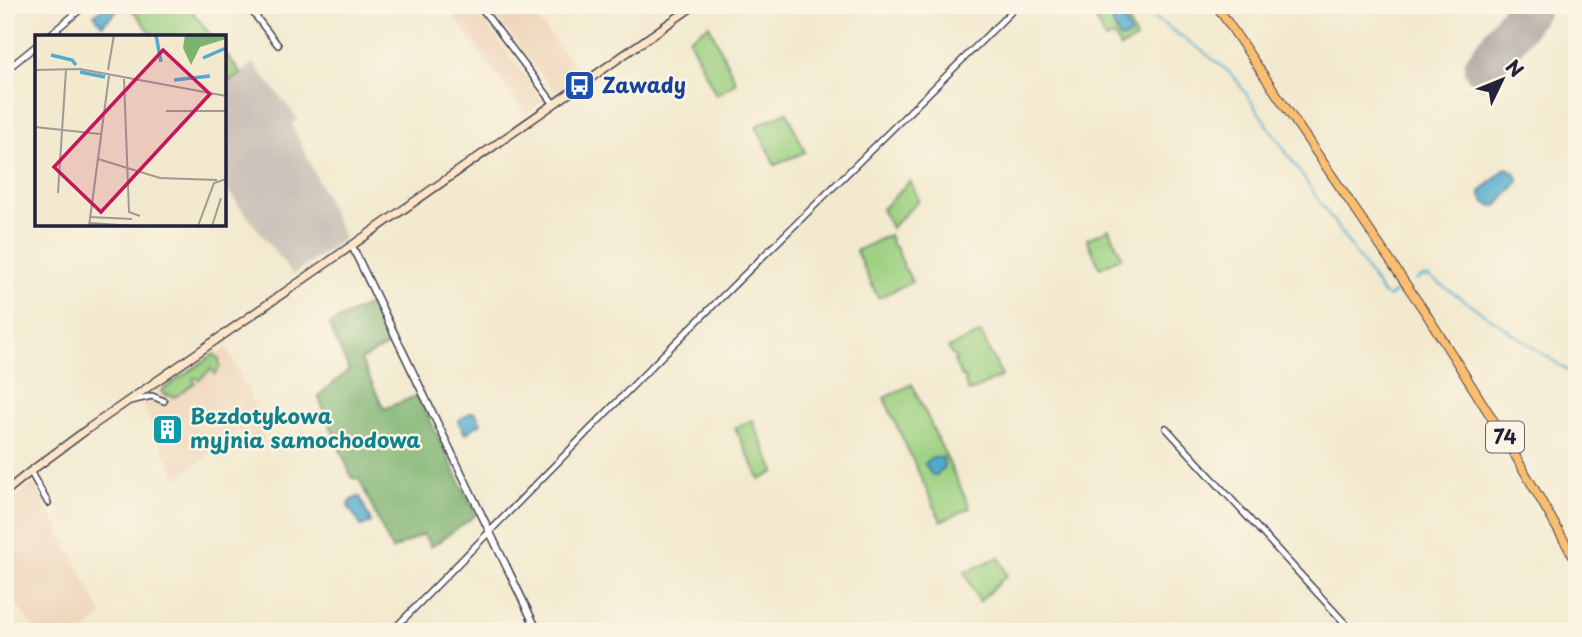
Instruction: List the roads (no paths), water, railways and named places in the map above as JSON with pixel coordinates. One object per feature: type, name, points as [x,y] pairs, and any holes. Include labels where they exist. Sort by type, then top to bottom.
[{"type":"main road","points":[[5,492],[89,428],[695,5]]},
{"type":"main road","name":"74","points":[[1216,5],[1427,315],[1512,450],[1577,563]]},
{"type":"street","points":[[49,35],[86,5]]},
{"type":"street","points":[[247,5],[278,45]]},
{"type":"street","points":[[480,5],[554,104]]},
{"type":"street","points":[[391,632],[663,355],[1018,5]]},
{"type":"street","points":[[5,71],[35,47]]},
{"type":"street","points":[[352,246],[538,632]]},
{"type":"street","points":[[127,402],[152,396],[164,401]]},
{"type":"street","points":[[1166,428],[1353,632]]},
{"type":"street","points":[[30,471],[48,503]]},
{"type":"water","points":[[107,5],[124,5],[102,25],[94,15]]},
{"type":"water","points":[[1119,8],[1131,35],[1120,39],[1109,15]]},
{"type":"water","points":[[1506,168],[1514,173],[1519,181],[1498,205],[1489,205],[1480,192]]},
{"type":"water","points":[[475,412],[481,423],[465,434],[458,421]]},
{"type":"water","points":[[934,457],[943,458],[944,468],[937,475],[932,475],[925,464]]},
{"type":"water","points":[[360,497],[371,522],[362,527],[348,506],[352,500]]},
{"type":"waterway","points":[[1136,5],[1229,72],[1383,294],[1388,297],[1399,291]]},
{"type":"waterway","points":[[1415,281],[1425,276],[1431,278]]},
{"type":"waterway","points":[[1434,280],[1577,377]]},
{"type":"place","name":"Zawady","points":[[579,86]]},
{"type":"place","name":"Bezdotykowa myjnia samochodowa","points":[[167,429]]}]
